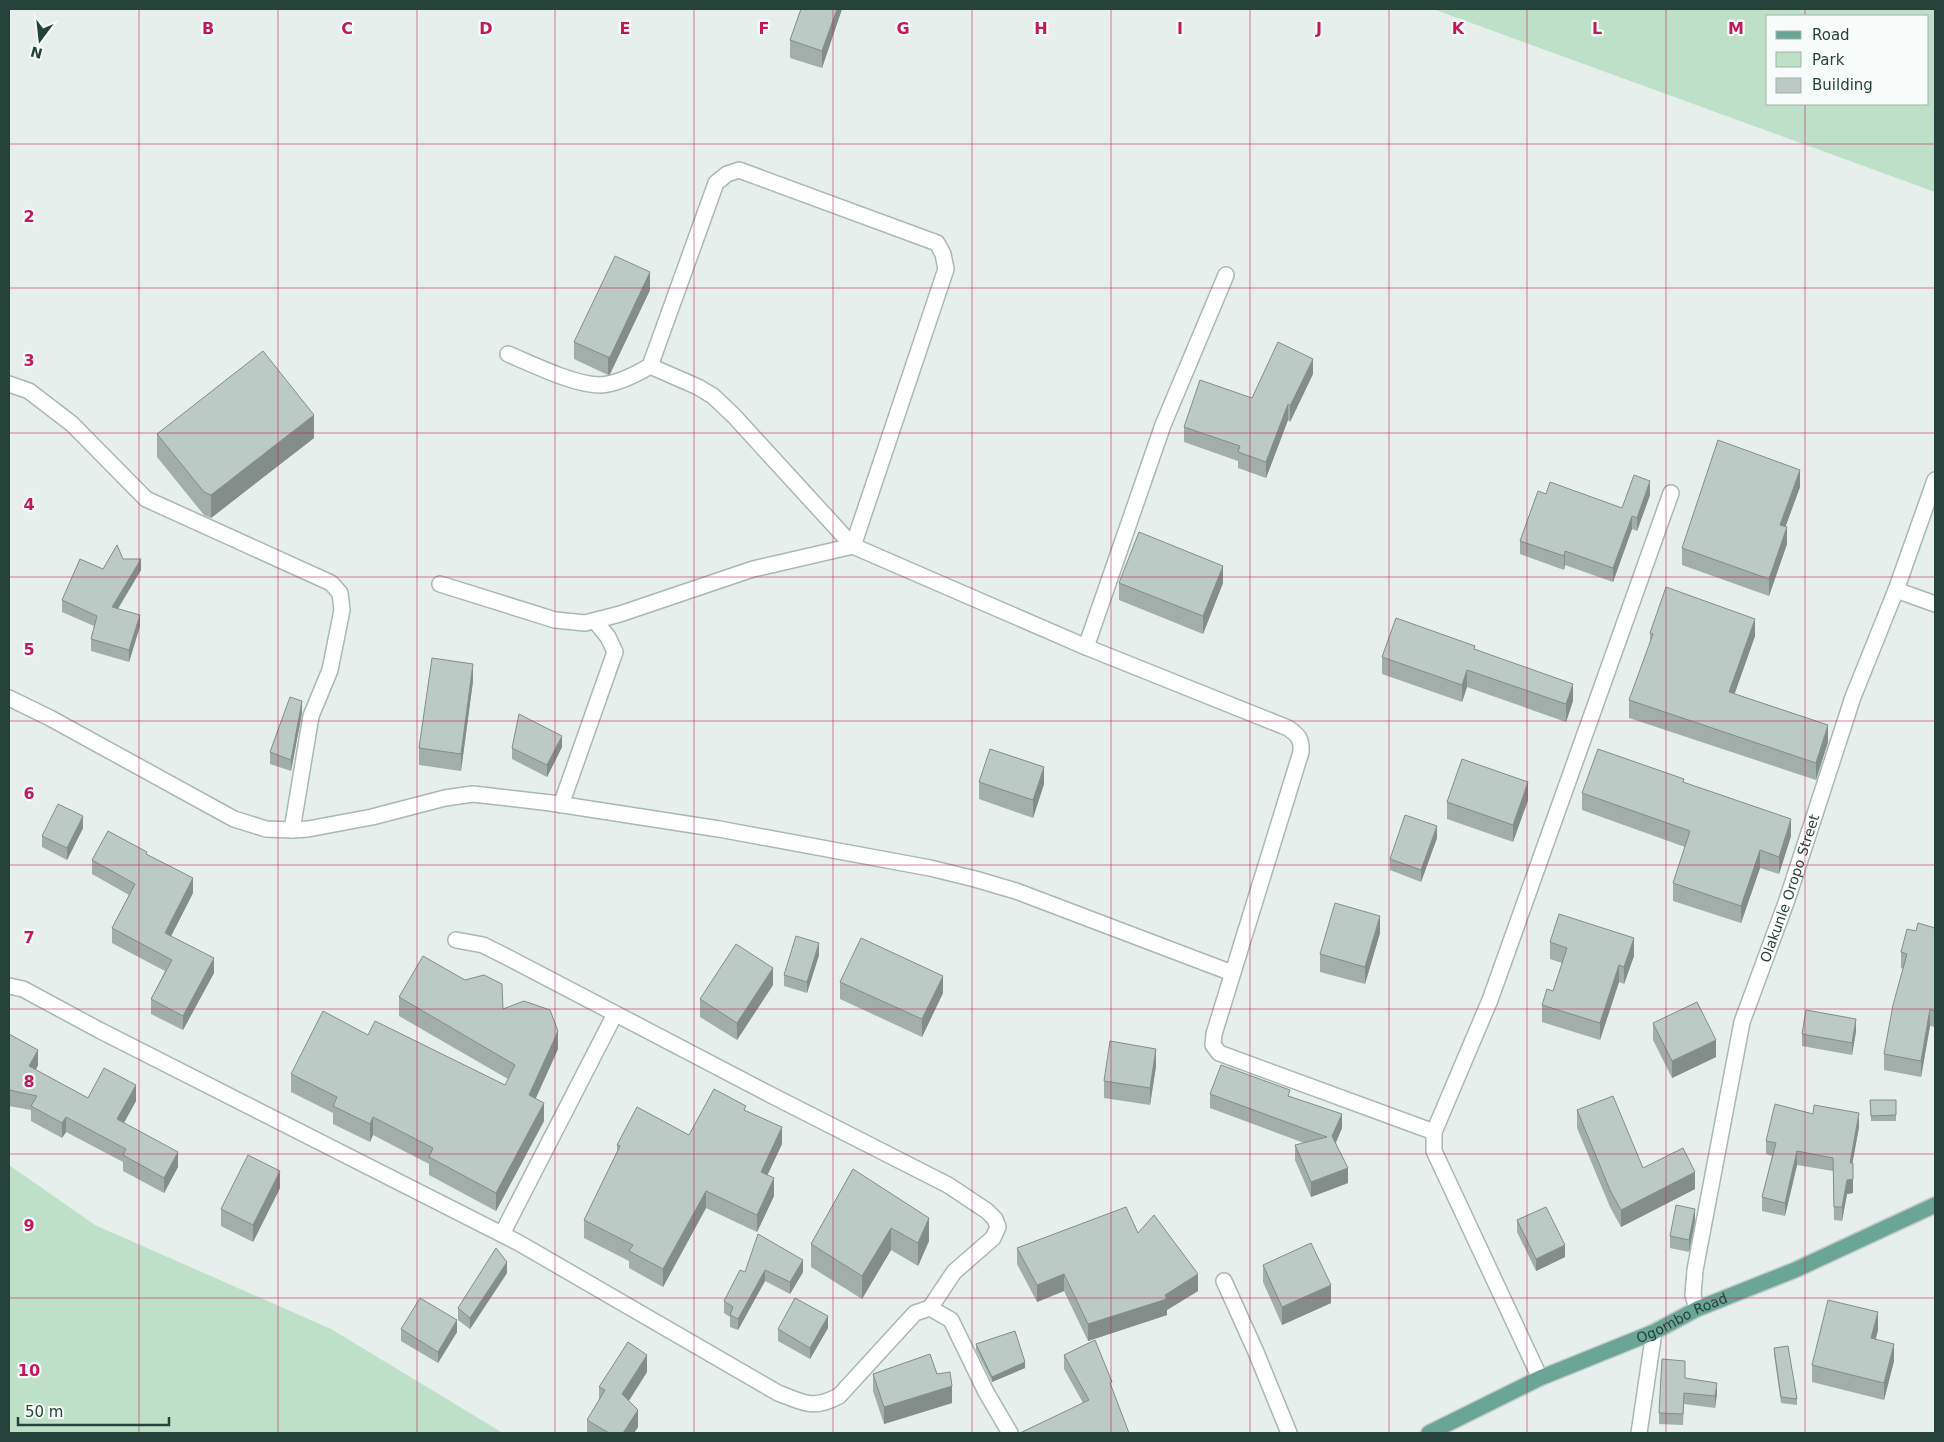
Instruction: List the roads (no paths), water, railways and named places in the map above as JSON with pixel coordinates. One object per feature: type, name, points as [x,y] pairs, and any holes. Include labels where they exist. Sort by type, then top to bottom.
[{"type":"main road","name":"Ogombo Road","points":[[1429,1433],[1540,1378],[1654,1332],[1697,1309],[1795,1270],[1935,1205]]},
{"type":"street","points":[[508,354],[577,381],[599,385],[616,382],[650,366],[716,183],[727,174],[739,170],[937,243],[943,254],[946,269],[853,546]]},
{"type":"street","points":[[1086,648],[1163,425],[1226,275]]},
{"type":"street","points":[[650,366],[698,387],[713,396],[734,416],[853,546],[1086,648],[1288,728],[1298,735],[1302,743],[1301,752],[1232,973],[1214,1034],[1213,1045],[1219,1053],[1434,1132]]},
{"type":"street","points":[[9,384],[29,390],[72,424],[146,499],[331,583],[340,593],[343,600],[339,627],[330,670],[311,716],[292,830]]},
{"type":"street","name":"Olakunle Oropo Street","points":[[1697,1309],[1693,1295],[1696,1270],[1742,1022],[1787,900],[1853,697],[1896,590],[1935,480]]},
{"type":"street","points":[[1540,1378],[1434,1151],[1434,1132],[1490,1000],[1671,493]]},
{"type":"street","points":[[440,584],[555,620],[585,623],[620,614],[753,569],[853,546]]},
{"type":"street","points":[[1896,590],[1935,604]]},
{"type":"street","points":[[561,805],[615,652],[608,637],[595,621]]},
{"type":"street","points":[[9,698],[50,718],[234,819],[266,829],[308,829],[372,817],[445,798],[473,794],[561,805],[718,829],[930,868],[975,879],[1016,891],[1232,973]]},
{"type":"street","points":[[9,986],[23,989],[99,1030],[502,1234],[778,1393],[812,1405],[824,1404],[839,1396],[915,1313],[930,1308],[954,1272],[993,1238],[998,1227],[995,1218],[948,1185],[483,945],[456,940]]},
{"type":"street","points":[[502,1234],[615,1014]]},
{"type":"street","points":[[1224,1281],[1290,1433]]},
{"type":"street","points":[[930,1308],[950,1320],[986,1392],[1010,1433]]},
{"type":"street","points":[[1639,1433],[1654,1332]]}]
